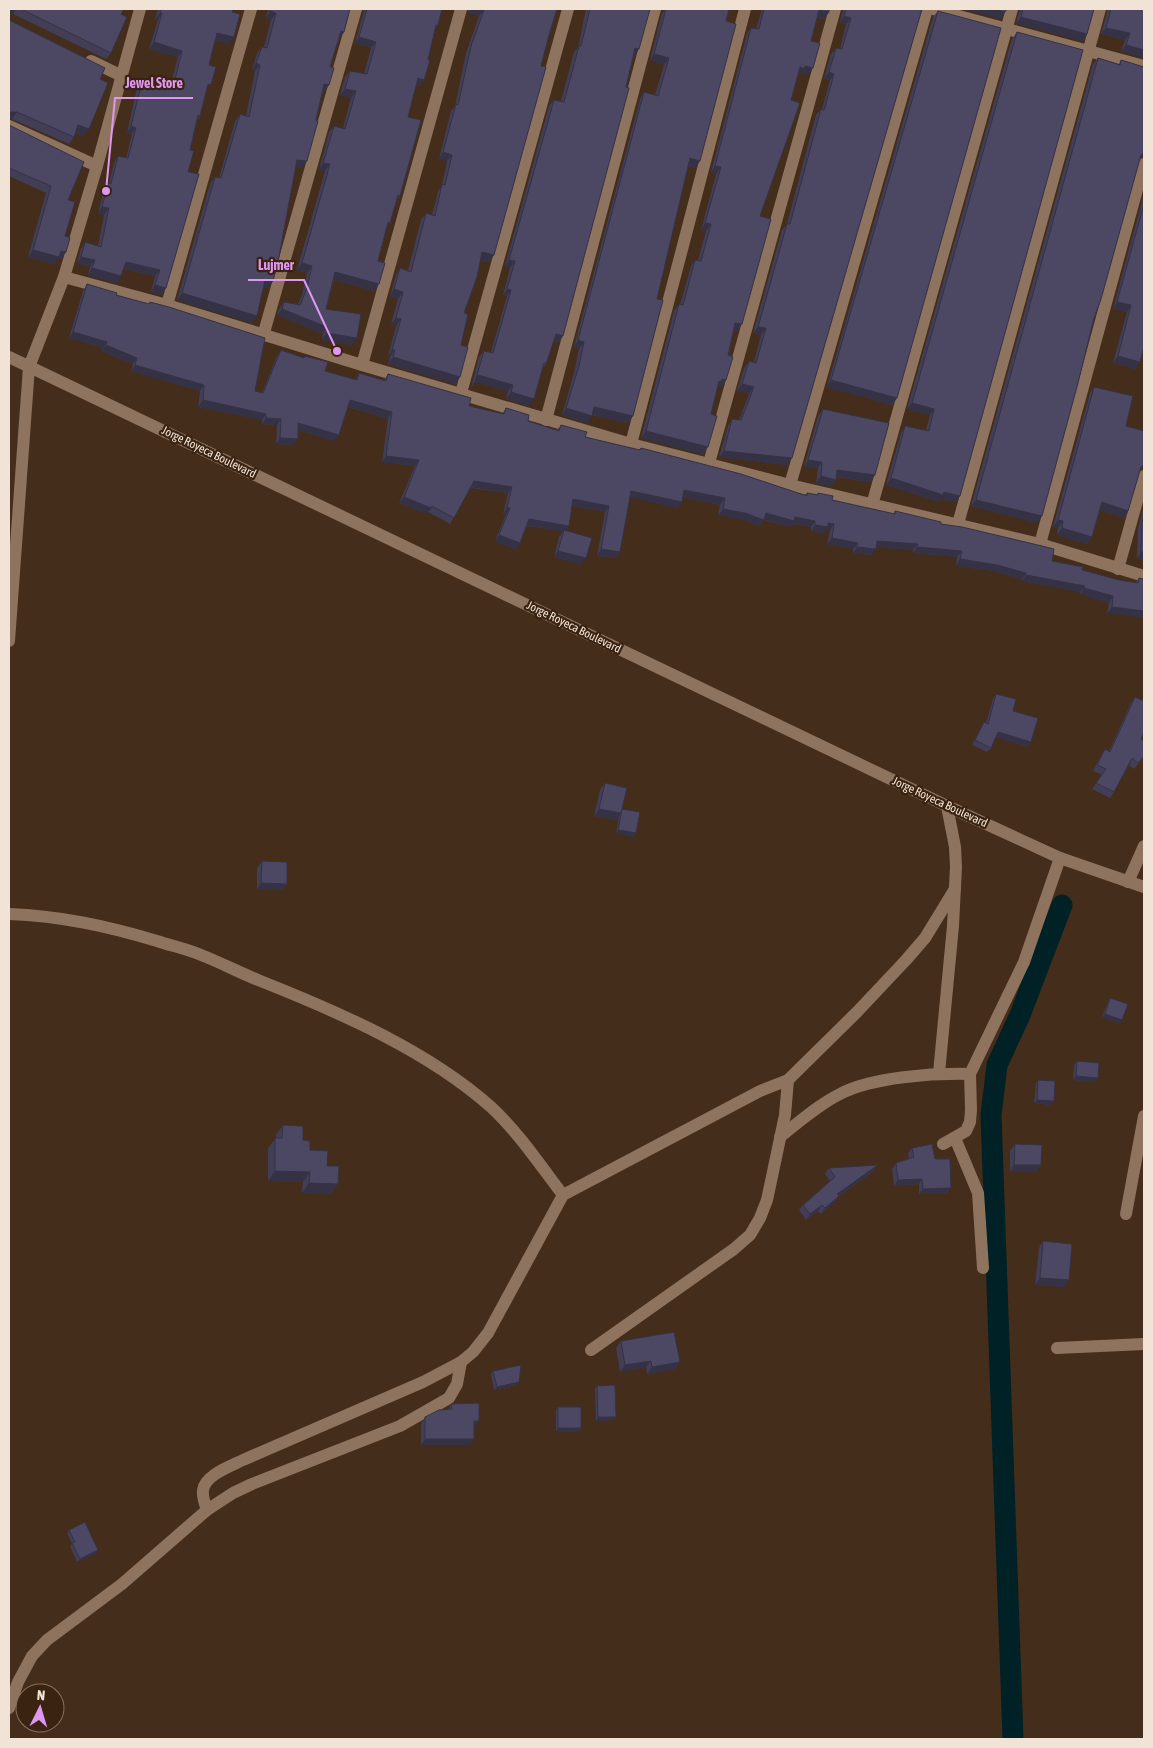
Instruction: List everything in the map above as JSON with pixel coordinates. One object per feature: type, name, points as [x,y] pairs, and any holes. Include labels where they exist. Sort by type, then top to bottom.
[{"type":"street","points":[[9,642],[30,367],[64,277],[140,9]]},
{"type":"street","points":[[167,305],[252,9]]},
{"type":"street","points":[[263,336],[356,9]]},
{"type":"street","points":[[362,365],[460,9]]},
{"type":"street","points":[[461,393],[568,9]]},
{"type":"street","points":[[546,420],[655,9]]},
{"type":"street","points":[[631,444],[745,9]]},
{"type":"street","points":[[709,464],[835,9]]},
{"type":"street","points":[[790,486],[926,9]]},
{"type":"street","points":[[933,9],[1144,66]]},
{"type":"street","points":[[872,505],[1012,9]]},
{"type":"street","points":[[958,524],[1100,9]]},
{"type":"street","points":[[79,55],[122,76]]},
{"type":"street","points":[[9,126],[97,166]]},
{"type":"street","points":[[1040,544],[1144,164]]},
{"type":"street","points":[[64,277],[167,305],[263,336],[631,444],[790,486],[1040,544],[1118,570],[1144,576]]},
{"type":"street","name":"Jorge Royeca Boulevard","points":[[9,357],[947,806],[1060,858],[1144,887]]},
{"type":"street","points":[[1118,570],[1144,476]]},
{"type":"street","points":[[939,1073],[953,926],[956,867],[955,848],[947,806]]},
{"type":"street","points":[[1128,882],[1144,846]]},
{"type":"street","points":[[943,1144],[966,1131],[970,1122],[970,1074],[1024,962],[1060,858]]},
{"type":"street","points":[[206,1510],[203,1489],[207,1482],[216,1474],[423,1382],[462,1362],[473,1352],[488,1332],[563,1195],[760,1091],[788,1080],[906,960],[925,938],[955,889]]},
{"type":"street","points":[[9,914],[45,916],[95,924],[199,954],[307,999],[360,1025],[411,1051],[458,1081],[491,1108],[514,1130],[563,1195]]},
{"type":"street","points":[[780,1137],[818,1108],[840,1094],[857,1087],[939,1073],[970,1074]]},
{"type":"street","points":[[591,1350],[734,1249],[750,1234],[760,1218],[767,1200],[785,1115],[788,1080]]},
{"type":"street","points":[[1126,1214],[1144,1116]]},
{"type":"street","points":[[955,1138],[978,1193],[984,1268]]},
{"type":"street","points":[[1057,1348],[1144,1344]]},
{"type":"street","points":[[9,1708],[18,1682],[32,1656],[47,1640],[122,1584],[206,1510],[232,1493],[252,1484],[400,1426],[449,1398],[457,1384],[462,1362]]},
{"type":"building","points":[[21,9],[124,9],[121,14],[127,17],[111,53]]},
{"type":"building","points":[[161,9],[233,9],[232,12],[240,14],[234,37],[217,33],[209,65],[216,67],[211,85],[208,84],[200,116],[198,115],[190,150],[194,151],[188,172],[199,174],[166,288],[155,285],[160,270],[126,262],[121,276],[92,268],[95,260],[81,257],[85,242],[101,247],[109,208],[102,207],[108,183],[111,184],[118,156],[128,158],[136,128],[131,126],[143,77],[174,84],[182,51],[154,42],[162,13],[160,13]]},
{"type":"building","points":[[271,9],[350,9],[344,32],[341,31],[330,67],[334,68],[329,85],[324,84],[316,120],[318,121],[307,161],[297,160],[278,262],[273,281],[265,280],[257,316],[182,293],[215,177],[221,178],[240,114],[249,117],[260,65],[256,63],[262,47],[267,48],[276,13],[270,11]]},
{"type":"building","points":[[367,9],[442,9],[438,25],[436,25],[428,60],[430,60],[424,80],[418,78],[408,117],[421,120],[400,196],[398,195],[390,223],[388,222],[378,261],[385,263],[379,284],[335,272],[326,309],[361,314],[357,338],[326,333],[327,327],[282,309],[284,302],[300,305],[307,288],[312,266],[302,263],[330,164],[323,163],[334,126],[345,129],[356,91],[345,89],[350,71],[367,74],[376,42],[359,37]]},
{"type":"building","points":[[481,9],[557,9],[541,66],[546,67],[494,255],[482,252],[477,277],[464,313],[468,314],[461,345],[468,347],[460,377],[393,357],[395,350],[392,350],[401,319],[396,318],[403,292],[394,289],[400,268],[411,272],[426,213],[435,216],[442,184],[445,185],[452,155],[443,152],[456,104],[458,105],[471,46],[484,10]]},
{"type":"building","points":[[590,9],[650,9],[639,49],[635,48],[626,87],[629,88],[563,336],[556,334],[546,364],[544,363],[534,399],[511,392],[513,385],[478,375],[475,382],[484,351],[493,353],[511,290],[507,289],[515,261],[509,260],[554,100],[564,102]]},
{"type":"building","points":[[666,9],[729,9],[726,21],[736,24],[700,161],[690,158],[657,299],[663,300],[633,416],[594,407],[592,416],[566,408],[584,342],[578,340],[644,92],[658,96],[669,58],[654,54]]},
{"type":"building","points":[[764,9],[829,9],[829,12],[819,10],[811,41],[820,43],[813,68],[805,66],[804,69],[800,67],[791,100],[800,103],[760,216],[771,219],[742,324],[735,323],[728,355],[733,357],[726,380],[722,379],[721,382],[719,381],[711,414],[717,416],[708,447],[646,431],[679,304],[683,305],[695,260],[701,261],[711,224],[705,223],[721,167],[715,166],[751,28],[759,29]]},
{"type":"building","points":[[846,9],[922,9],[792,458],[724,451],[732,419],[741,420],[754,387],[742,384],[749,361],[756,363],[766,328],[758,327],[787,224],[790,224],[821,109],[824,110],[825,107],[834,74],[829,72],[836,48],[842,49],[851,18],[844,16]]},
{"type":"building","points":[[992,9],[1007,9],[1005,12]]},
{"type":"building","points":[[1023,9],[1094,9],[1087,34],[1021,17]]},
{"type":"building","points":[[1111,9],[1144,9],[1144,50],[1126,45],[1130,33],[1106,28]]},
{"type":"building","points":[[938,11],[1001,28],[897,398],[831,380]]},
{"type":"building","points":[[9,20],[105,68],[100,79],[108,83],[89,129],[78,125],[74,137],[17,112],[9,112]]},
{"type":"building","points":[[1017,32],[1083,50],[960,496],[944,492],[943,495],[891,478],[905,426],[929,431],[934,409],[912,403]]},
{"type":"building","points":[[1098,58],[1120,65],[1121,60],[1144,67],[1144,152],[1141,155],[1094,318],[1042,516],[976,500]]},
{"type":"building","points":[[9,125],[84,162],[68,200],[75,202],[65,236],[70,238],[66,252],[61,251],[59,257],[33,250],[51,186],[9,168]]},
{"type":"building","points":[[1144,204],[1144,346],[1140,362],[1118,356],[1131,305],[1117,302]]},
{"type":"building","points":[[87,284],[117,293],[116,295],[169,307],[265,338],[255,391],[263,393],[281,350],[304,358],[305,356],[328,362],[325,371],[357,380],[359,373],[386,381],[388,374],[471,398],[469,406],[504,414],[506,408],[529,415],[528,421],[559,431],[561,425],[587,432],[585,437],[640,450],[641,448],[741,474],[807,496],[807,493],[818,495],[818,493],[833,496],[832,500],[895,514],[895,511],[941,522],[941,524],[962,527],[1054,549],[1052,561],[1083,567],[1082,570],[1119,580],[1138,583],[1139,578],[1144,579],[1144,611],[1112,607],[1113,596],[1084,588],[1085,586],[1026,575],[1026,573],[997,565],[960,559],[962,551],[917,547],[918,544],[877,541],[876,549],[857,547],[858,543],[832,538],[834,524],[828,523],[828,527],[815,525],[815,521],[795,517],[794,521],[766,513],[764,520],[745,513],[723,509],[725,498],[684,490],[682,502],[631,491],[620,552],[601,549],[609,506],[573,499],[569,526],[529,519],[520,543],[499,535],[510,508],[507,508],[512,487],[474,481],[454,518],[432,506],[431,508],[404,497],[419,460],[386,456],[392,412],[350,400],[339,435],[298,423],[298,439],[280,438],[281,419],[266,418],[266,414],[203,400],[204,385],[135,365],[137,358],[106,345],[107,342],[73,332]]},
{"type":"building","points":[[1094,387],[1133,396],[1126,426],[1144,431],[1144,464],[1141,467],[1128,511],[1102,502],[1092,537],[1062,528],[1063,521],[1058,520]]},
{"type":"building","points":[[823,409],[889,423],[875,475],[837,470],[836,480],[821,476],[822,462],[808,460]]},
{"type":"building","points":[[1144,515],[1144,552],[1141,552],[1142,522]]},
{"type":"building","points":[[564,530],[592,538],[586,558],[558,551]]},
{"type":"building","points":[[996,694],[1016,699],[1013,711],[1038,718],[1031,742],[998,732],[991,748],[975,740],[984,722],[988,724]]},
{"type":"building","points":[[1135,697],[1144,701],[1144,732],[1141,739],[1144,741],[1144,756],[1138,763],[1132,758],[1114,792],[1096,783],[1106,769],[1097,765],[1105,749],[1110,752]]},
{"type":"building","points":[[605,783],[627,788],[621,813],[599,809]]},
{"type":"building","points":[[622,809],[640,812],[636,833],[618,830]]},
{"type":"building","points":[[262,861],[287,862],[287,884],[261,883]]},
{"type":"building","points":[[1110,998],[1128,1004],[1122,1020],[1105,1014]]},
{"type":"building","points":[[1077,1061],[1099,1063],[1098,1078],[1076,1076]]},
{"type":"building","points":[[1038,1080],[1055,1081],[1054,1101],[1037,1100]]},
{"type":"building","points":[[283,1125],[303,1126],[303,1140],[310,1141],[310,1150],[328,1151],[327,1166],[339,1166],[338,1184],[309,1183],[310,1172],[275,1171],[275,1138],[282,1138]]},
{"type":"building","points":[[932,1144],[935,1159],[950,1159],[951,1188],[923,1189],[922,1179],[898,1180],[896,1163],[914,1157],[912,1148]]},
{"type":"building","points":[[1015,1144],[1042,1145],[1041,1165],[1014,1165]]},
{"type":"building","points":[[878,1165],[837,1194],[839,1196],[825,1208],[822,1205],[810,1214],[803,1205],[835,1177],[829,1168]]},
{"type":"building","points":[[1043,1241],[1072,1244],[1069,1280],[1040,1278]]},
{"type":"building","points":[[674,1332],[680,1362],[652,1367],[651,1361],[625,1365],[621,1341]]},
{"type":"building","points":[[521,1365],[519,1382],[497,1387],[493,1371]]},
{"type":"building","points":[[615,1385],[616,1417],[598,1417],[597,1386]]},
{"type":"building","points":[[479,1403],[479,1421],[474,1421],[474,1439],[425,1439],[425,1417],[439,1410],[452,1409],[451,1404]]},
{"type":"building","points":[[558,1407],[581,1407],[581,1428],[558,1428]]},
{"type":"building","points":[[85,1522],[98,1550],[80,1559],[72,1543],[75,1542],[69,1530]]},
{"type":"waterway","points":[[1013,1739],[991,1115],[997,1065],[1020,1015],[1062,905]]},
{"type":"place","name":"Jewel Store","points":[[106,191]]},
{"type":"place","name":"Lujmer","points":[[337,351]]}]
